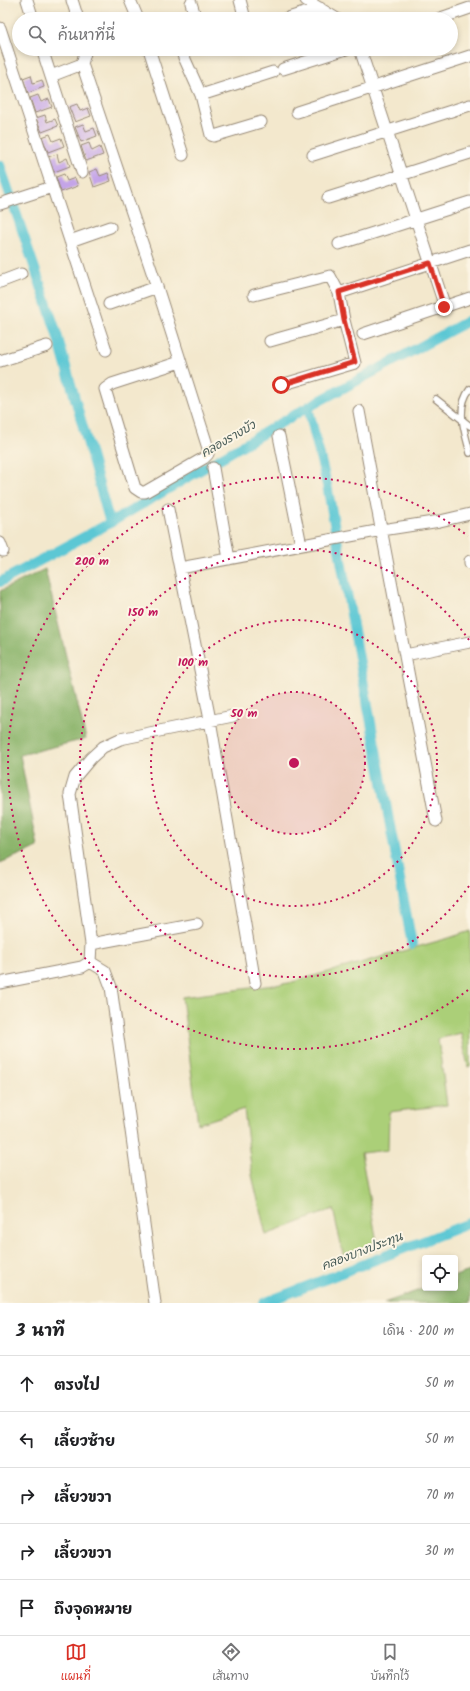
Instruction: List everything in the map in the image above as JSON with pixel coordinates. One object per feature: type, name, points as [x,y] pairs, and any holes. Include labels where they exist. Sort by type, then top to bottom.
[{"type":"street","points":[[27,0],[31,12]]},
{"type":"street","points":[[72,0],[76,12]]},
{"type":"street","points":[[130,0],[135,12]]},
{"type":"street","points":[[240,0],[243,12]]},
{"type":"street","points":[[306,0],[326,12]]},
{"type":"street","points":[[191,3],[194,12]]},
{"type":"street","points":[[307,12],[320,8]]},
{"type":"street","points":[[458,12],[470,8]]},
{"type":"street","points":[[0,28],[106,350]]},
{"type":"street","points":[[44,56],[82,172]]},
{"type":"street","points":[[84,56],[82,64],[157,287],[208,448],[208,454],[204,458],[145,492],[141,492],[136,488],[105,389],[112,384],[180,362]]},
{"type":"street","points":[[151,56],[183,155]]},
{"type":"street","points":[[184,56],[201,95],[210,134],[212,136],[261,122]]},
{"type":"street","points":[[201,95],[324,56]]},
{"type":"street","points":[[362,56],[444,307]]},
{"type":"street","points":[[297,112],[470,56]]},
{"type":"street","points":[[51,76],[82,64]]},
{"type":"street","points":[[313,155],[470,105]]},
{"type":"street","points":[[328,198],[402,176],[470,153]]},
{"type":"street","points":[[1,203],[52,186]]},
{"type":"street","points":[[339,244],[470,202]]},
{"type":"street","points":[[70,241],[110,227]]},
{"type":"street","points":[[339,292],[470,250]]},
{"type":"street","points":[[0,282],[21,274]]},
{"type":"street","points":[[254,295],[330,276],[339,292],[344,320],[355,362],[281,385]]},
{"type":"street","points":[[109,304],[157,287]]},
{"type":"street","points":[[363,334],[470,298]]},
{"type":"street","points":[[270,341],[344,320]]},
{"type":"street","points":[[0,361],[47,346]]},
{"type":"street","points":[[359,411],[436,821]]},
{"type":"street","points":[[279,436],[300,545]]},
{"type":"street","points":[[213,468],[229,559]]},
{"type":"street","points":[[168,509],[210,720],[254,983]]},
{"type":"street","points":[[180,568],[382,530],[440,521],[470,514]]},
{"type":"street","points":[[405,655],[470,642]]},
{"type":"street","points":[[90,962],[92,944],[70,794],[75,776],[103,747],[120,739],[233,716]]},
{"type":"street","points":[[92,944],[197,924]]},
{"type":"street","points":[[0,983],[82,967],[90,962]]},
{"type":"street","points":[[90,962],[105,971],[110,987],[155,1303]]},
{"type":"lane","points":[[470,390],[461,411],[470,453]]},
{"type":"lane","points":[[436,399],[470,426]]},
{"type":"green space","points":[[45,569],[86,739],[20,755],[38,847],[0,863],[0,591]]},
{"type":"green space","points":[[470,931],[470,1066],[468,1067],[461,1033],[438,1039],[447,1105],[389,1112],[388,1150],[361,1153],[378,1248],[344,1258],[333,1209],[266,1235],[252,1175],[244,1109],[198,1124],[182,997],[289,983]]},
{"type":"green space","points":[[470,1271],[470,1303],[384,1303],[422,1289],[422,1291],[458,1291],[458,1275]]},
{"type":"building","points":[[31,75],[33,83],[42,80],[44,87],[28,93],[23,78]]},
{"type":"building","points":[[38,95],[41,102],[49,99],[52,107],[35,113],[30,98]]},
{"type":"building","points":[[77,104],[80,111],[88,108],[91,116],[75,122],[69,107]]},
{"type":"building","points":[[45,115],[47,122],[55,119],[58,126],[42,132],[36,118]]},
{"type":"building","points":[[83,124],[86,131],[94,128],[97,136],[81,142],[75,127]]},
{"type":"building","points":[[50,134],[53,141],[61,138],[64,146],[48,152],[42,137]]},
{"type":"building","points":[[89,143],[92,151],[100,147],[103,155],[86,161],[81,146]]},
{"type":"building","points":[[57,154],[59,162],[67,158],[70,166],[54,172],[48,157]]},
{"type":"building","points":[[97,169],[100,176],[108,173],[111,181],[94,187],[89,172]]},
{"type":"building","points":[[64,174],[67,181],[75,178],[78,186],[61,192],[56,177]]},
{"type":"waterway","points":[[0,165],[56,331],[110,523]]},
{"type":"waterway","name":"คลองรางบัว","points":[[0,582],[110,523],[308,407],[470,320]]},
{"type":"waterway","points":[[308,407],[327,485],[412,944]]},
{"type":"waterway","name":"คลองบางประทุน","points":[[264,1303],[470,1223]]},
{"type":"route","points":[[281,385],[353,364],[355,362],[356,360],[344,320],[339,292],[430,263],[444,307]]}]
